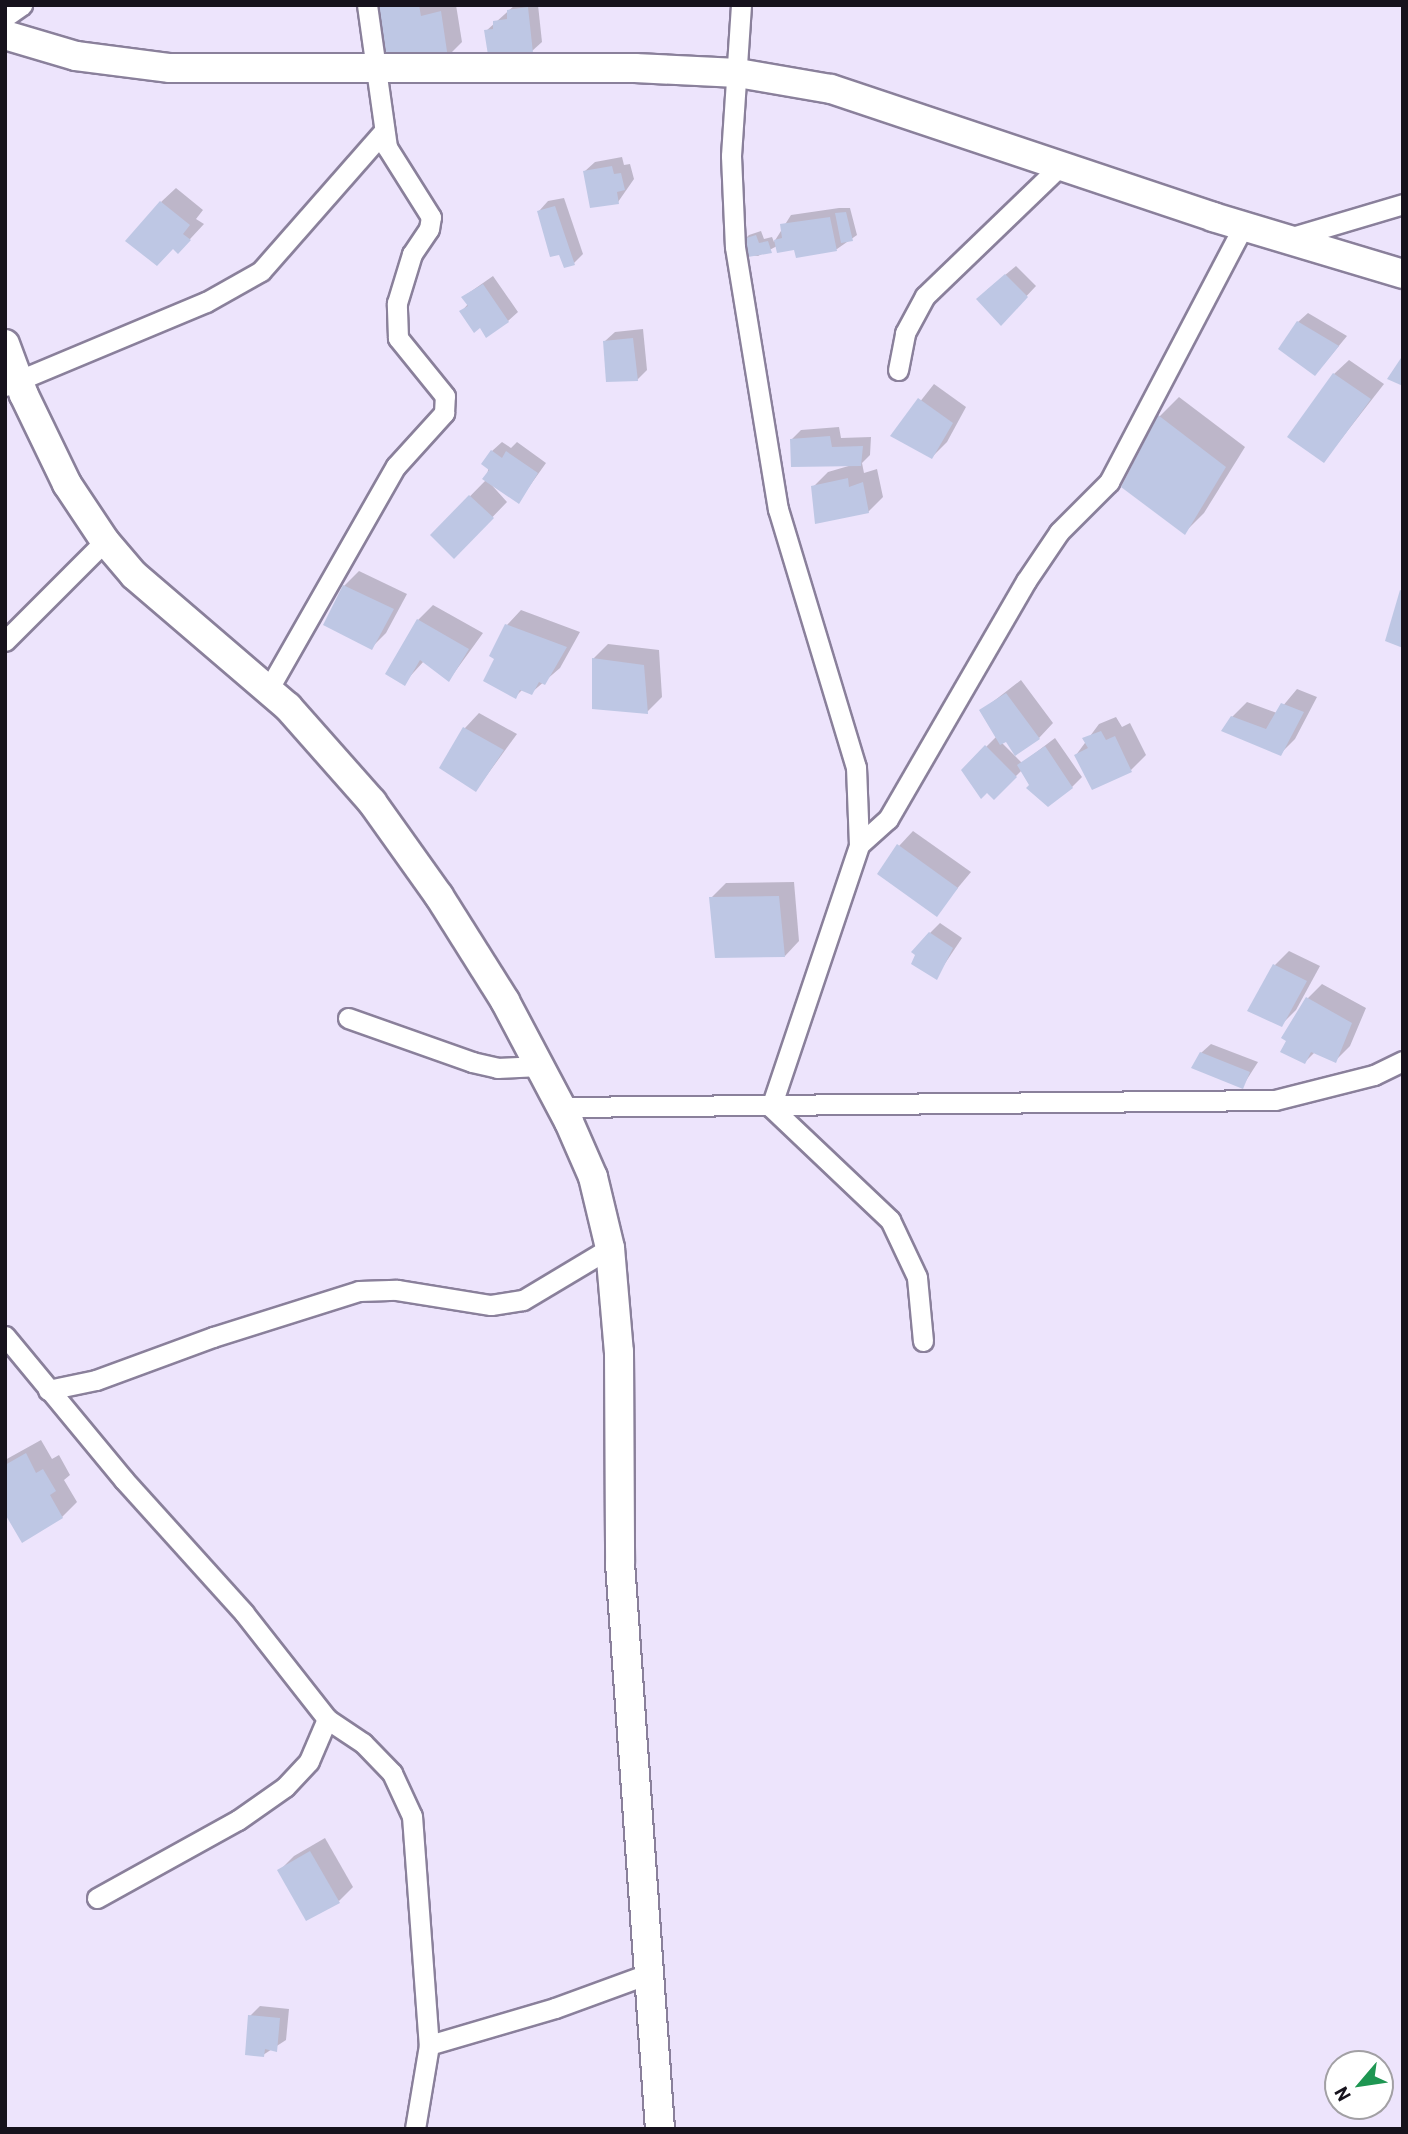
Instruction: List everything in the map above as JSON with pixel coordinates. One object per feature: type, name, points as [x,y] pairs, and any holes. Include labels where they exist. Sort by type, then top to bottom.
[{"type":"street","points":[[5,17],[22,5]]},
{"type":"street","points":[[268,690],[383,487],[444,412],[444,396],[398,338],[396,322],[412,254],[429,229],[431,217],[397,166],[383,132],[367,5]]},
{"type":"street","points":[[741,5],[731,156],[735,247],[778,509],[856,767],[859,845],[771,1107]]},
{"type":"street","points":[[5,35],[123,65],[375,70],[635,68],[738,73],[831,89],[1059,167],[1403,274]]},
{"type":"street","points":[[12,384],[215,298],[261,271],[383,132]]},
{"type":"street","points":[[898,370],[905,332],[925,296],[1059,167]]},
{"type":"street","points":[[1289,238],[1403,204]]},
{"type":"street","points":[[859,845],[888,819],[1059,532],[1109,482],[1244,225]]},
{"type":"street","points":[[5,344],[12,384],[67,484],[105,541],[134,575],[268,690],[372,802],[447,908],[540,1066],[593,1177],[610,1248],[620,1352],[620,1563],[660,2129]]},
{"type":"street","points":[[5,641],[105,541]]},
{"type":"street","points":[[348,1018],[472,1062],[497,1068],[540,1066]]},
{"type":"street","points":[[561,1107],[771,1107],[1109,1099],[1275,1100],[1374,1075],[1403,1060]]},
{"type":"street","points":[[771,1107],[890,1220],[917,1277],[923,1342]]},
{"type":"street","points":[[48,1390],[96,1380],[213,1337],[359,1292],[397,1290],[491,1305],[523,1300],[610,1248]]},
{"type":"street","points":[[5,1336],[48,1390],[244,1613],[327,1719],[363,1743],[392,1773],[412,1816],[429,2045],[415,2129]]},
{"type":"street","points":[[97,1898],[238,1820],[285,1787],[309,1760],[327,1719]]},
{"type":"street","points":[[429,2045],[555,2008],[648,1974]]},
{"type":"building","points":[[419,5],[421,16],[441,11],[448,58],[385,58],[371,6]]},
{"type":"building","points":[[528,7],[533,53],[488,55],[484,30],[493,29],[493,21],[507,19],[507,10]]},
{"type":"building","points":[[612,166],[614,174],[621,173],[625,190],[617,192],[619,204],[590,208],[583,171]]},
{"type":"building","points":[[160,201],[190,225],[183,234],[191,240],[178,254],[173,249],[157,266],[125,241]]},
{"type":"building","points":[[555,206],[575,265],[564,268],[559,255],[550,257],[537,211]]},
{"type":"building","points":[[846,212],[853,241],[841,243],[835,213]]},
{"type":"building","points":[[830,217],[837,251],[796,258],[794,250],[777,253],[774,240],[782,238],[780,224]]},
{"type":"building","points":[[756,235],[759,243],[768,241],[772,253],[748,257],[743,239]]},
{"type":"building","points":[[1005,274],[1028,297],[1001,326],[976,299]]},
{"type":"building","points":[[483,284],[509,322],[486,338],[480,328],[474,333],[459,311],[468,306],[461,297]]},
{"type":"building","points":[[1297,321],[1339,346],[1315,376],[1278,349]]},
{"type":"building","points":[[633,338],[638,381],[606,382],[603,341]]},
{"type":"building","points":[[1403,355],[1403,386],[1387,379]]},
{"type":"building","points":[[1333,373],[1371,399],[1324,463],[1287,437]]},
{"type":"building","points":[[918,398],[953,423],[932,459],[890,436]]},
{"type":"building","points":[[1158,415],[1226,467],[1185,535],[1121,487]]},
{"type":"building","points":[[830,436],[832,447],[863,446],[861,466],[791,467],[790,439]]},
{"type":"building","points":[[491,450],[502,458],[506,451],[538,473],[519,504],[482,479],[489,470],[481,464]]},
{"type":"building","points":[[848,478],[849,487],[863,482],[869,513],[815,524],[811,486]]},
{"type":"building","points":[[469,495],[494,518],[454,559],[430,535]]},
{"type":"building","points":[[343,585],[394,609],[372,650],[323,625]]},
{"type":"building","points":[[1400,590],[1403,591],[1403,648],[1385,641]]},
{"type":"building","points":[[417,619],[469,649],[449,682],[420,660],[405,686],[385,674]]},
{"type":"building","points":[[505,624],[567,647],[545,685],[539,682],[532,695],[520,690],[516,699],[483,681],[494,659],[489,656]]},
{"type":"building","points":[[592,658],[644,665],[648,714],[592,709]]},
{"type":"building","points":[[1006,693],[1040,739],[1015,756],[1006,742],[1000,745],[979,710]]},
{"type":"building","points":[[1281,703],[1304,712],[1281,756],[1221,731],[1231,716],[1266,729]]},
{"type":"building","points":[[463,727],[504,750],[476,792],[439,768]]},
{"type":"building","points":[[1101,731],[1106,740],[1115,736],[1132,772],[1092,790],[1074,755],[1088,748],[1082,738]]},
{"type":"building","points":[[985,745],[1017,777],[994,800],[987,793],[981,799],[961,770]]},
{"type":"building","points":[[1045,746],[1073,788],[1048,807],[1026,788],[1029,785],[1017,765]]},
{"type":"building","points":[[897,844],[958,888],[937,917],[877,874]]},
{"type":"building","points":[[779,896],[785,957],[715,958],[709,897]]},
{"type":"building","points":[[929,932],[953,948],[937,980],[911,964],[915,955],[911,952]]},
{"type":"building","points":[[1273,964],[1307,981],[1282,1027],[1247,1011]]},
{"type":"building","points":[[1306,997],[1352,1023],[1336,1063],[1311,1052],[1305,1064],[1280,1052],[1286,1041],[1281,1038]]},
{"type":"building","points":[[1200,1052],[1250,1072],[1243,1089],[1191,1068]]},
{"type":"building","points":[[26,1453],[36,1473],[43,1469],[56,1491],[50,1495],[63,1518],[22,1543],[5,1514],[5,1465]]},
{"type":"building","points":[[310,1851],[340,1903],[306,1921],[277,1870]]},
{"type":"building","points":[[248,2015],[280,2018],[277,2052],[265,2049],[264,2057],[245,2055]]}]
